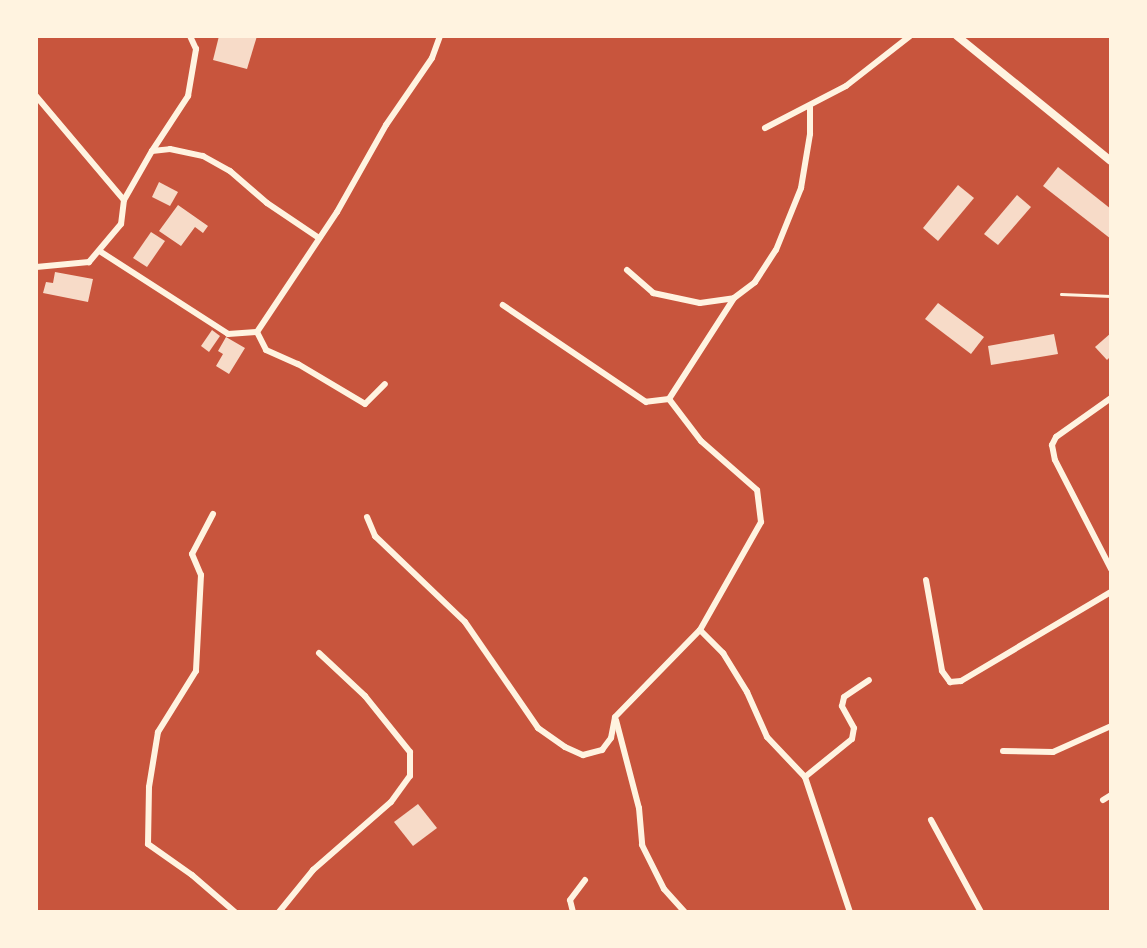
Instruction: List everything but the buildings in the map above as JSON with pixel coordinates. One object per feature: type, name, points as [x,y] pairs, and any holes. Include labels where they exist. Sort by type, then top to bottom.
[{"type":"street","points":[[36,267],[81,264],[101,252],[121,224],[124,200],[188,96],[196,49],[190,36]]},
{"type":"street","points":[[257,332],[319,238],[386,125],[432,58],[440,36]]},
{"type":"street","points":[[765,128],[846,86],[910,36]]},
{"type":"street","points":[[957,36],[1111,161]]},
{"type":"street","points":[[36,96],[124,200]]},
{"type":"street","points":[[503,305],[646,402],[669,399],[734,298],[755,282],[776,250],[801,188],[810,134],[810,107]]},
{"type":"street","points":[[152,151],[170,149],[203,156],[230,171],[267,203],[319,238]]},
{"type":"street","points":[[101,252],[228,334],[257,332]]},
{"type":"street","points":[[627,270],[653,293],[671,299],[700,303],[734,298]]},
{"type":"street","points":[[257,332],[266,350],[298,364],[365,404],[385,384]]},
{"type":"street","points":[[1111,398],[1056,437],[1052,445],[1055,460],[1111,569]]},
{"type":"street","points":[[367,517],[375,536],[465,622],[538,728],[583,755],[602,750],[611,738],[615,717],[700,630],[761,522],[757,490],[701,441],[669,399]]},
{"type":"street","points":[[213,514],[192,554],[201,575],[196,671],[158,732],[149,787],[148,844],[235,912]]},
{"type":"street","points":[[926,580],[942,671],[950,682],[961,681],[1111,592]]},
{"type":"street","points":[[700,630],[723,653],[747,692],[767,737],[805,777],[850,912]]},
{"type":"street","points":[[279,912],[313,870],[391,802],[410,776],[410,752],[365,696],[319,653]]},
{"type":"street","points":[[805,777],[852,739],[854,728],[842,706],[844,697],[869,680]]},
{"type":"street","points":[[615,717],[639,808],[642,845],[664,889],[685,912]]},
{"type":"street","points":[[1003,751],[1053,752],[1111,726]]},
{"type":"street","points":[[1103,800],[1111,795]]},
{"type":"street","points":[[931,820],[981,912]]},
{"type":"street","points":[[573,912],[570,900],[585,880]]},
{"type":"lane","points":[[1061,294],[1111,296]]}]
